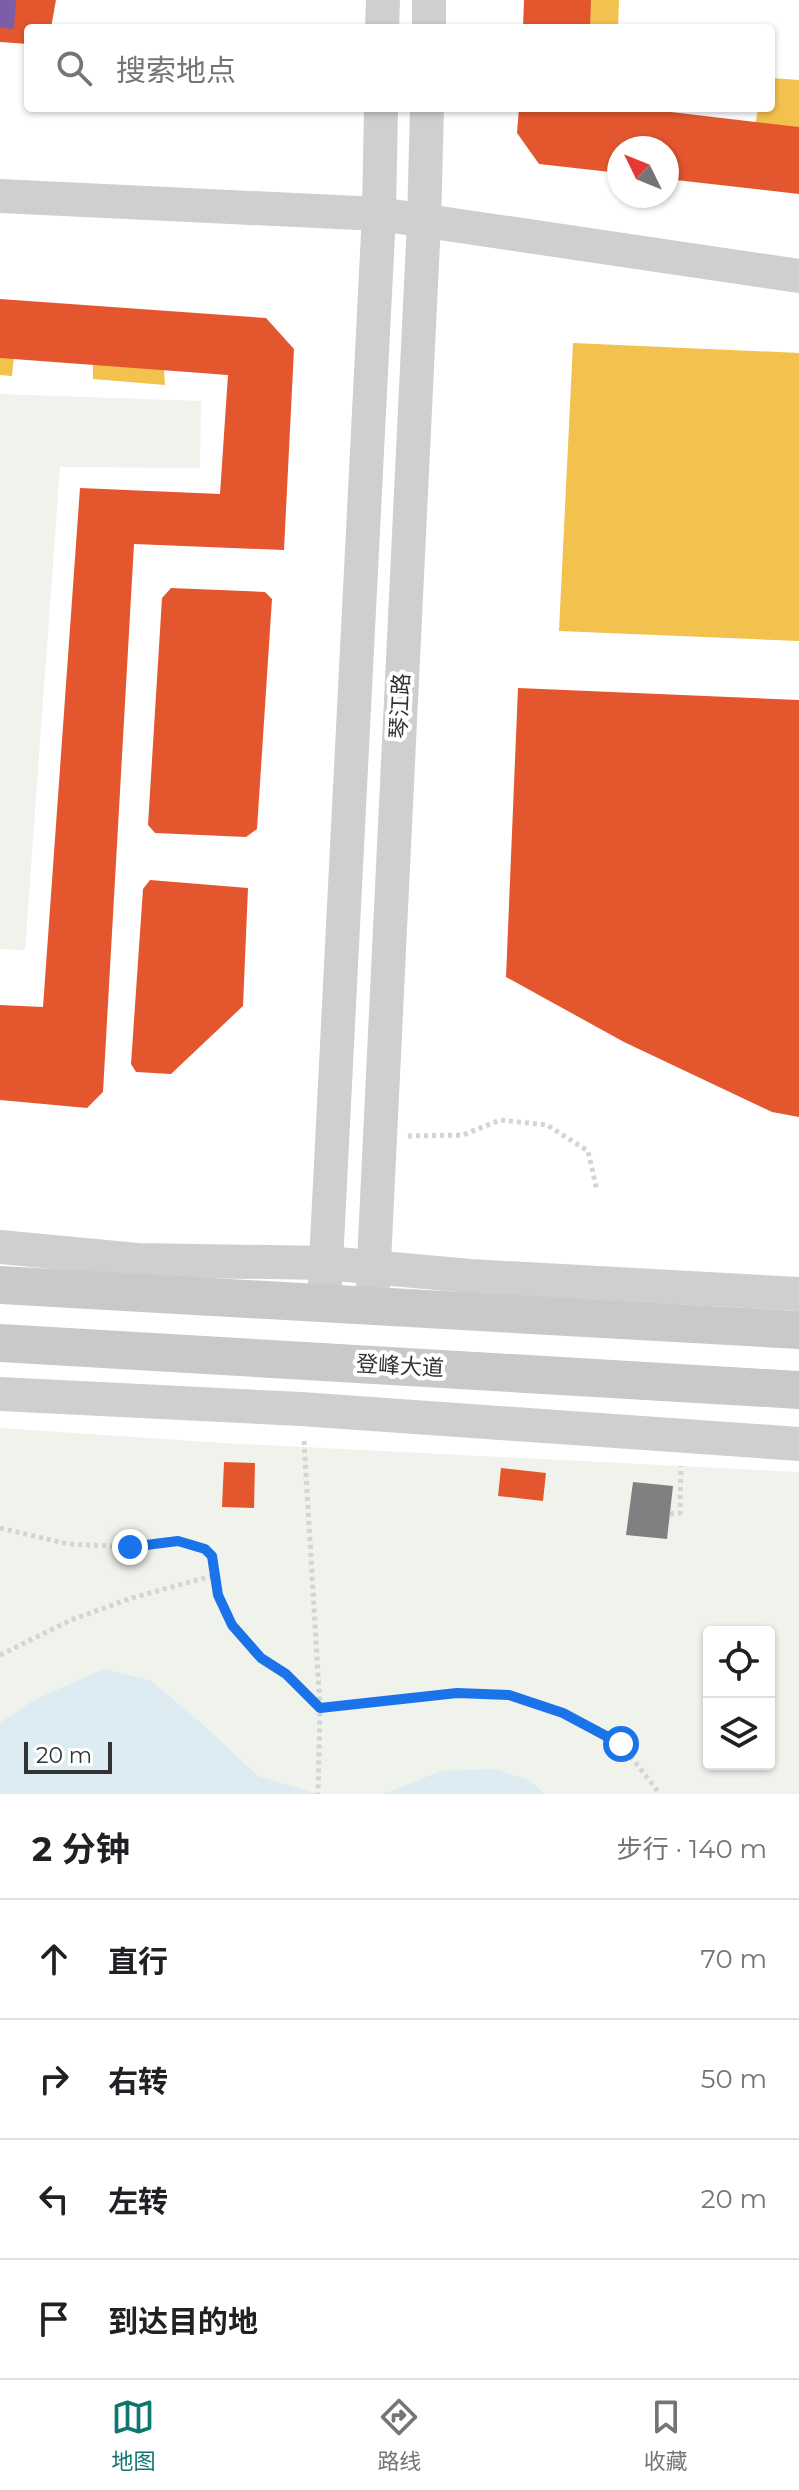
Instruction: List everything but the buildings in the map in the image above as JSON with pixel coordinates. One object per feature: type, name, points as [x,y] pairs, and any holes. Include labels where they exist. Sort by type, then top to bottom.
[{"type":"main road","points":[[382,24],[383,0]]},
{"type":"main road","points":[[429,0],[429,24]]},
{"type":"main road","name":"琴江路","points":[[324,1302],[379,214],[381,112]]},
{"type":"main road","name":"琴江路","points":[[372,1304],[427,112]]},
{"type":"main road","points":[[0,196],[379,214],[799,276]]},
{"type":"main road","points":[[0,1247],[137,1260],[326,1263],[470,1276],[799,1294]]},
{"type":"main road","points":[[0,1285],[799,1330]]},
{"type":"main road","name":"登峰大道","points":[[0,1343],[799,1390]]},
{"type":"main road","points":[[0,1394],[301,1409],[799,1444]]},
{"type":"path","points":[[403,1136],[463,1135],[500,1120],[547,1125],[588,1151],[597,1191]]},
{"type":"path","points":[[301,1409],[320,1708],[318,1794]]},
{"type":"path","points":[[670,1514],[680,1513],[681,1453]]},
{"type":"path","points":[[0,1528],[68,1544],[130,1547],[178,1541],[205,1549],[212,1556],[218,1595],[232,1625],[261,1658],[286,1674],[320,1708]]},
{"type":"path","points":[[0,1655],[71,1620],[132,1598],[215,1575]]},
{"type":"path","points":[[320,1708],[457,1693],[509,1695],[563,1713],[621,1744],[660,1794]]},
{"type":"shaded area","points":[[0,394],[201,401],[200,468],[60,467],[25,950],[0,949]]},
{"type":"shaded area","points":[[0,1428],[223,1443],[799,1472],[799,1794],[0,1794]]},
{"type":"shaded area","points":[[104,1669],[151,1681],[258,1776],[318,1794],[0,1794],[0,1723],[34,1700]]},
{"type":"shaded area","points":[[495,1769],[529,1780],[545,1794],[383,1794],[441,1771]]},
{"type":"route","points":[[130,1547],[178,1541],[205,1549],[212,1556],[218,1595],[232,1625],[261,1658],[286,1674],[320,1708],[457,1693],[509,1695],[563,1713],[621,1744]]}]
